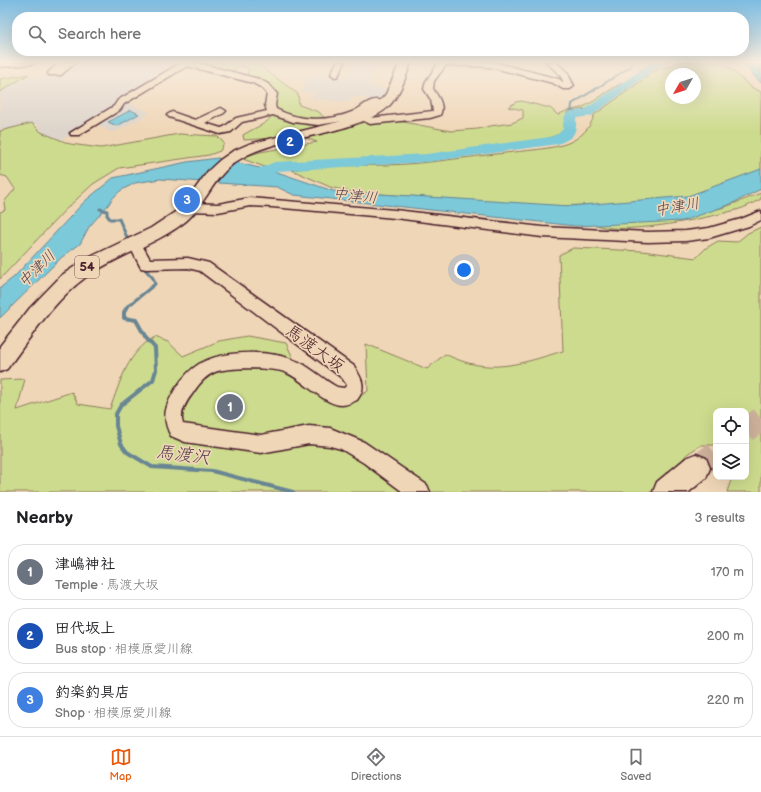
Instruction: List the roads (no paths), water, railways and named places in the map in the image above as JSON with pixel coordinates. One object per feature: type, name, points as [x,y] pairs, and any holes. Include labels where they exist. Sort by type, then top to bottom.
[{"type":"highway","points":[[667,492],[696,468]]},
{"type":"main road","name":"54","points":[[0,362],[52,296],[65,283],[89,266],[166,227],[193,203],[215,172],[235,155],[260,145],[363,117],[375,112],[384,104],[397,85]]},
{"type":"street","points":[[75,133],[117,108],[121,102],[149,85]]},
{"type":"street","points":[[263,85],[272,94],[270,106],[274,112]]},
{"type":"street","points":[[363,117],[370,120],[376,120],[437,113],[438,109],[432,92],[428,89],[429,85]]},
{"type":"street","points":[[561,85],[569,85]]},
{"type":"street","points":[[172,115],[220,131],[227,130],[239,120],[274,112],[302,121],[316,122],[359,113],[374,103],[384,104]]},
{"type":"street","points":[[196,123],[221,111]]},
{"type":"street","points":[[193,203],[218,208],[250,202],[272,203],[395,214],[542,232],[648,237],[686,236],[709,233],[729,228],[761,216]]},
{"type":"street","name":"馬渡大坂","points":[[134,243],[146,264],[188,263],[204,267],[348,372],[355,383],[351,394],[341,396],[335,395],[306,374],[287,365],[258,362],[214,365],[199,373],[180,397],[172,420],[177,430],[181,433],[261,444],[271,444],[316,435],[336,438],[363,453],[420,492]]},
{"type":"water","points":[[131,110],[139,114],[117,126],[108,122]]},
{"type":"water","name":"中津川","points":[[218,158],[280,173],[333,191],[570,206],[688,196],[761,169],[761,189],[731,204],[683,221],[576,226],[294,195],[277,187],[160,179],[135,183],[120,191],[112,199],[89,227],[80,244],[62,257],[0,318],[0,288],[14,277],[85,201],[113,178],[187,162]]},
{"type":"waterway","points":[[571,115],[572,104],[602,85]]},
{"type":"waterway","points":[[255,175],[275,167],[427,158],[553,141],[563,137],[570,130],[570,116],[574,114],[587,113],[626,85]]},
{"type":"waterway","name":"馬渡沢","points":[[100,209],[107,211],[107,215],[110,219],[119,219],[129,242]]},
{"type":"waterway","name":"馬渡沢","points":[[128,306],[155,284],[153,278],[142,266]]},
{"type":"waterway","name":"馬渡沢","points":[[128,306],[124,312],[124,318],[136,320],[146,338],[155,348],[156,370],[153,380],[121,405],[116,414],[116,426],[121,444],[127,452],[152,467],[212,471],[293,492]]},
{"type":"tunnel","points":[[749,428],[761,419]]},
{"type":"tunnel","points":[[696,468],[713,455]]},
{"type":"place","name":"田代坂上","points":[[290,142]]},
{"type":"place","name":"釣楽釣具店","points":[[187,200]]},
{"type":"place","name":"津嶋神社","points":[[230,407]]}]
